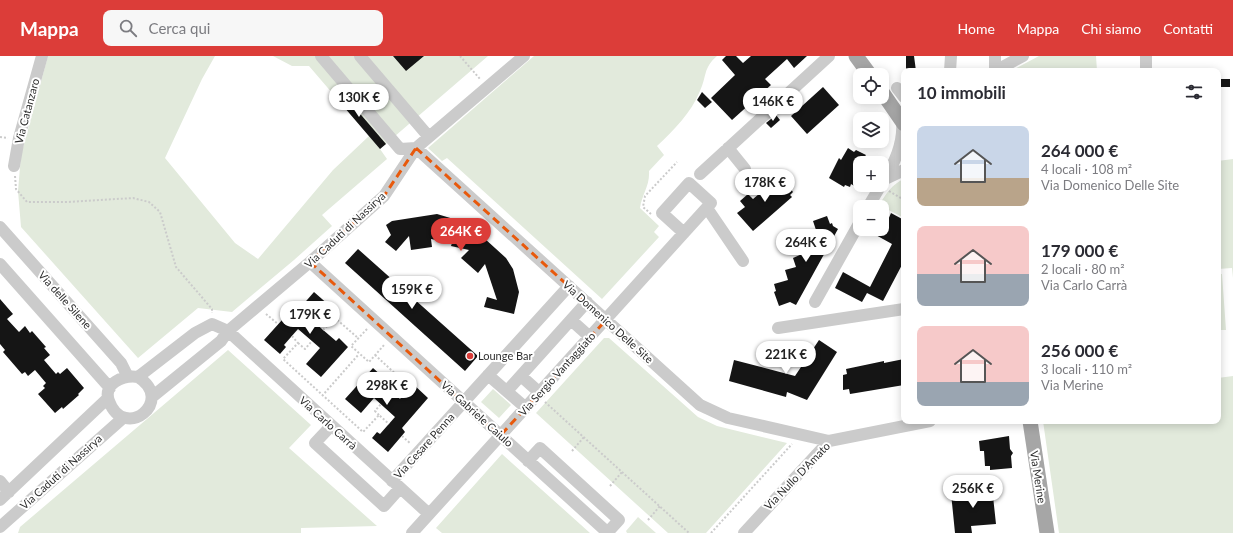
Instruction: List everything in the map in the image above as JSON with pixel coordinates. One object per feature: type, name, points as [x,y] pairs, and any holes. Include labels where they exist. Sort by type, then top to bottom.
[{"type":"main road","points":[[856,56],[865,68]]},
{"type":"main road","points":[[889,102],[901,119]]},
{"type":"main road","name":"Via Merine","points":[[1030,424],[1046,533]]},
{"type":"street","name":"Via Catanzaro","points":[[14,166],[19,138],[42,56]]},
{"type":"street","points":[[321,56],[400,149],[416,148]]},
{"type":"street","points":[[360,56],[429,138]]},
{"type":"street","name":"Via Caduti di Nassirya","points":[[0,527],[123,418],[137,418],[148,410],[152,397],[221,341],[228,331],[310,262],[384,196],[416,148],[524,56]]},
{"type":"street","points":[[700,174],[829,56]]},
{"type":"street","points":[[950,68],[952,56]]},
{"type":"street","points":[[995,56],[995,68]]},
{"type":"street","points":[[1001,68],[1023,56]]},
{"type":"street","points":[[1146,56],[1146,68]]},
{"type":"street","name":"Via Domenico Delle Site","points":[[416,148],[700,405],[728,418],[829,441]]},
{"type":"street","points":[[728,148],[746,169]]},
{"type":"street","points":[[889,179],[901,166]]},
{"type":"street","points":[[684,233],[662,213],[689,183],[709,205],[743,261]]},
{"type":"street","name":"Via Sergio Vantaggiato","points":[[418,531],[429,514],[500,436],[526,408],[542,397],[590,338],[709,205]]},
{"type":"street","name":"Via delle Silene","points":[[0,227],[133,376]]},
{"type":"street","points":[[815,302],[853,234]]},
{"type":"street","name":"Via Gabriele Caiulo","points":[[310,262],[608,533]]},
{"type":"street","points":[[0,264],[109,393],[113,410],[123,418]]},
{"type":"street","name":"Via Cesare Penna","points":[[331,426],[315,443],[384,506],[396,485],[464,402],[569,286]]},
{"type":"street","points":[[507,391],[587,302]]},
{"type":"street","points":[[778,328],[901,309]]},
{"type":"street","points":[[571,320],[590,338]]},
{"type":"street","points":[[212,324],[228,331]]},
{"type":"street","name":"Via Caduti di Nassirya","points":[[0,500],[109,393],[117,379],[133,376],[195,333],[212,324]]},
{"type":"street","name":"Via Carlo Carrà","points":[[228,331],[429,514]]},
{"type":"street","points":[[488,375],[526,408]]},
{"type":"street","points":[[133,376],[145,381],[150,388],[152,397]]},
{"type":"street","points":[[521,376],[542,397]]},
{"type":"street","name":"Via Nullo D'Amato","points":[[744,533],[829,441],[915,424]]},
{"type":"street","points":[[528,461],[540,448],[597,499],[619,520],[608,533]]},
{"type":"street","points":[[0,481],[9,492]]},
{"type":"path","points":[[460,56],[488,88]]},
{"type":"path","points":[[654,216],[643,207],[645,196],[677,162]]},
{"type":"path","points":[[14,166],[16,189],[27,202],[68,202],[133,198],[149,202],[160,212],[176,267],[212,309],[212,324]]},
{"type":"path","points":[[889,188],[901,198]]},
{"type":"path","points":[[266,314],[278,324]]},
{"type":"path","points":[[323,330],[335,318],[358,338]]},
{"type":"path","points":[[367,329],[351,346],[359,354],[369,362],[384,345]]},
{"type":"path","points":[[292,336],[305,349],[312,341]]},
{"type":"path","points":[[298,343],[282,360],[322,396],[363,432],[379,415]]},
{"type":"path","points":[[322,396],[359,354]]},
{"type":"path","points":[[375,354],[401,379],[391,391]]},
{"type":"path","points":[[542,397],[689,533]]},
{"type":"path","points":[[381,404],[375,411],[389,424]]},
{"type":"path","points":[[402,436],[412,445]]},
{"type":"path","points":[[572,451],[584,437]]},
{"type":"path","points":[[711,533],[793,443]]},
{"type":"path","points":[[610,486],[622,472]]},
{"type":"path","points":[[648,520],[660,506]]},
{"type":"highlighted area","points":[[416,148],[606,320],[500,436],[310,262],[384,196]]},
{"type":"shaded area","points":[[48,56],[215,56],[202,79],[165,158],[235,243],[258,259],[333,170],[369,136],[309,66],[292,66],[273,56],[488,56],[380,149],[387,159],[322,215],[332,226],[294,260],[232,312],[198,308],[138,358],[21,227],[18,191],[21,155]]},
{"type":"shaded area","points":[[534,56],[717,56],[707,68],[702,86],[692,107],[676,127],[657,146],[664,155],[649,171],[647,186],[640,208],[659,226],[654,232],[659,237],[602,299],[447,158],[442,161],[428,148]]},
{"type":"shaded area","points":[[1039,56],[1096,56],[1097,68],[1017,68]]},
{"type":"shaded area","points":[[1233,159],[1233,278],[1232,268],[1221,269],[1221,161]]},
{"type":"shaded area","points":[[901,180],[901,216],[889,210],[889,200],[882,200],[893,187]]},
{"type":"shaded area","points":[[1221,274],[1222,274],[1226,330],[1221,330]]},
{"type":"shaded area","points":[[604,338],[609,338],[698,417],[717,426],[787,443],[706,533],[668,533],[536,413]]},
{"type":"shaded area","points":[[228,350],[311,425],[289,448],[377,526],[301,528],[301,533],[18,533],[20,527]]},
{"type":"shaded area","points":[[1233,376],[1233,533],[1059,533],[1043,424],[1221,424],[1221,378]]},
{"type":"shaded area","points":[[493,389],[511,405],[499,418],[481,402]]},
{"type":"shaded area","points":[[502,454],[590,533],[442,533],[436,528]]},
{"type":"shaded area","points":[[638,517],[656,533],[627,533],[626,531]]},
{"type":"building","points":[[393,56],[424,56],[406,71]]},
{"type":"building","points":[[726,56],[736,56],[743,63],[751,56],[807,56],[794,68],[787,59],[765,79],[771,85],[732,120],[711,98],[735,75],[722,60]]},
{"type":"building","points":[[906,56],[914,56],[916,68],[906,68]]},
{"type":"building","points":[[1221,79],[1230,79],[1230,87],[1221,87]]},
{"type":"building","points":[[823,87],[839,105],[807,134],[791,116]]},
{"type":"building","points":[[338,88],[386,144],[380,149],[332,93]]},
{"type":"building","points":[[702,92],[712,102],[705,108],[697,100]]},
{"type":"building","points":[[776,115],[780,120],[771,128],[766,123]]},
{"type":"building","points":[[848,148],[854,152],[856,150],[866,155],[853,156],[853,185],[851,184],[850,187],[845,185],[844,187],[829,178],[839,158],[841,160]]},
{"type":"building","points":[[780,176],[793,192],[790,195],[792,197],[753,231],[737,213],[745,207],[740,201],[748,194],[753,199]]},
{"type":"building","points":[[891,213],[901,218],[901,267],[883,301],[867,293],[862,302],[835,288],[843,272],[870,287],[892,244],[878,236],[889,236],[889,218]]},
{"type":"building","points":[[437,214],[457,220],[473,228],[506,258],[513,269],[519,292],[514,314],[484,307],[487,297],[497,300],[485,264],[478,273],[461,258],[469,250],[451,246],[452,243],[431,239],[432,247],[411,250],[409,236],[396,251],[385,242],[391,235],[386,225],[392,221]]},
{"type":"building","points":[[827,216],[830,224],[832,223],[833,226],[838,229],[796,305],[790,302],[779,306],[774,292],[776,291],[774,284],[788,280],[785,270],[796,267],[793,258],[802,254],[800,245],[810,242],[807,233],[816,230],[813,221]]},
{"type":"building","points":[[358,249],[478,356],[465,371],[345,263]]},
{"type":"building","points":[[314,292],[330,306],[315,323],[336,341],[339,338],[348,347],[321,377],[306,364],[320,348],[298,329],[284,345],[286,347],[280,354],[264,340],[282,320],[286,324]]},
{"type":"building","points":[[0,299],[13,314],[7,319],[19,332],[25,326],[30,333],[32,331],[46,347],[44,348],[50,355],[44,360],[56,374],[58,372],[60,374],[67,368],[84,388],[78,394],[79,395],[63,409],[62,407],[55,413],[38,394],[45,388],[43,386],[46,383],[35,370],[28,376],[25,372],[22,374],[3,352],[5,350],[0,344]]},
{"type":"building","points":[[819,340],[837,352],[807,400],[787,392],[786,397],[729,381],[734,360],[795,376]]},
{"type":"building","points":[[901,360],[901,386],[850,394],[849,389],[843,390],[843,375],[847,374],[846,369],[884,361],[884,363]]},
{"type":"building","points":[[373,368],[383,377],[379,381],[400,399],[413,384],[428,398],[402,428],[405,432],[388,452],[372,438],[377,432],[380,434],[395,417],[374,398],[361,413],[345,399]]},
{"type":"building","points":[[1009,436],[1010,449],[1013,453],[1011,456],[1012,468],[990,470],[990,466],[985,466],[984,451],[980,451],[979,441]]},
{"type":"building","points":[[992,487],[996,524],[971,526],[972,533],[955,533],[951,493]]},
{"type":"place","name":"Lounge Bar","points":[[470,356]]}]
